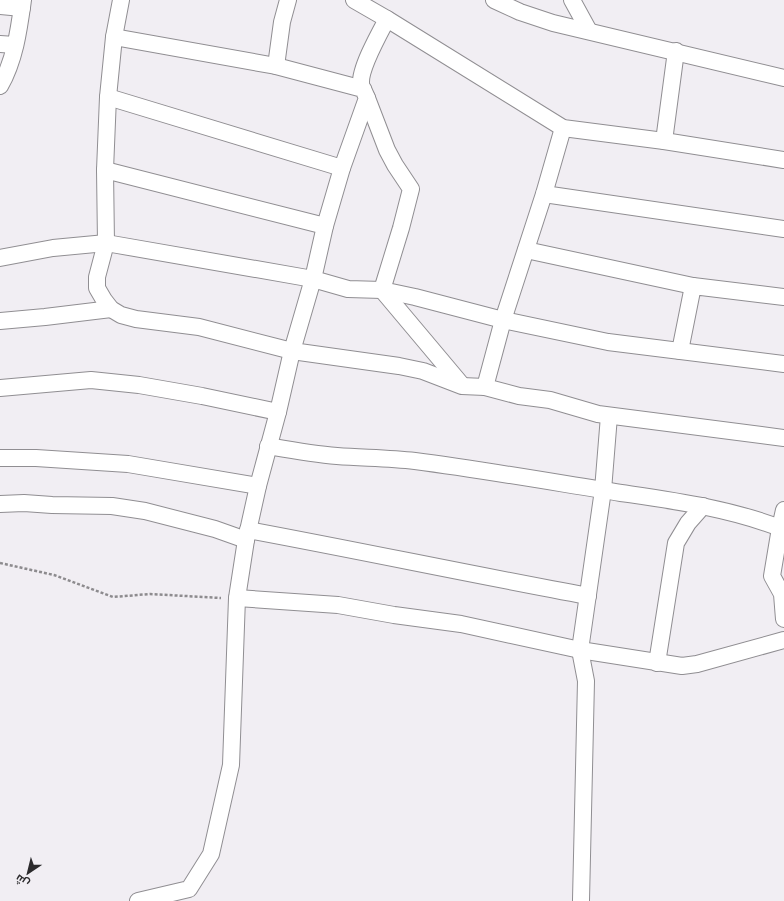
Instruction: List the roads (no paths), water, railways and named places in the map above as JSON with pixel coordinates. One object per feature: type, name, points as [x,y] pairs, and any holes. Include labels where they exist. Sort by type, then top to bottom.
[{"type":"street","points":[[121,0],[114,37],[108,97],[105,170],[106,243],[97,277],[97,288],[111,309],[121,315],[136,319],[199,327],[292,351],[417,370],[462,386],[485,387],[519,396],[550,400],[598,414],[784,438]]},
{"type":"street","points":[[276,66],[282,22],[288,0]]},
{"type":"street","points":[[354,0],[562,128],[664,141],[784,160]]},
{"type":"street","points":[[494,0],[520,12],[552,23],[676,51],[784,78]]},
{"type":"street","points":[[572,0],[589,31]]},
{"type":"street","points":[[0,6],[23,4],[8,44],[8,70],[0,86]]},
{"type":"street","points":[[382,290],[411,189],[394,166],[360,84],[363,70],[370,53],[387,19]]},
{"type":"street","points":[[114,37],[276,66],[365,94]]},
{"type":"street","points":[[664,141],[676,51]]},
{"type":"street","points":[[138,901],[189,890],[210,854],[231,765],[237,598],[247,535],[268,446],[278,412],[292,351],[313,279],[325,226],[365,94]]},
{"type":"street","points":[[108,97],[342,168]]},
{"type":"street","points":[[485,387],[503,320],[544,194],[562,128]]},
{"type":"street","points":[[105,170],[325,226]]},
{"type":"street","points":[[544,194],[784,230]]},
{"type":"street","points":[[0,258],[53,248],[106,243],[313,279],[348,289],[382,290],[503,320],[608,342],[784,364]]},
{"type":"street","points":[[526,250],[693,286],[784,297]]},
{"type":"street","points":[[680,351],[693,286]]},
{"type":"street","points":[[382,290],[462,386]]},
{"type":"street","points":[[0,320],[45,317],[111,309]]},
{"type":"street","points":[[0,388],[91,380],[139,385],[202,396],[278,412]]},
{"type":"street","points":[[581,900],[586,680],[580,650],[603,490],[609,416]]},
{"type":"street","points":[[268,446],[337,456],[377,457],[413,461],[703,506],[750,517],[780,528]]},
{"type":"street","points":[[0,458],[36,458],[128,464],[258,486]]},
{"type":"street","points":[[0,504],[24,503],[112,506],[145,511],[215,529],[588,596]]},
{"type":"street","points":[[657,663],[676,543],[688,523],[703,506]]},
{"type":"street","points":[[784,510],[780,528],[778,576],[782,594],[784,618]]},
{"type":"street","points":[[237,598],[338,605],[394,615],[461,624],[580,650],[682,666],[697,664],[784,640]]}]
